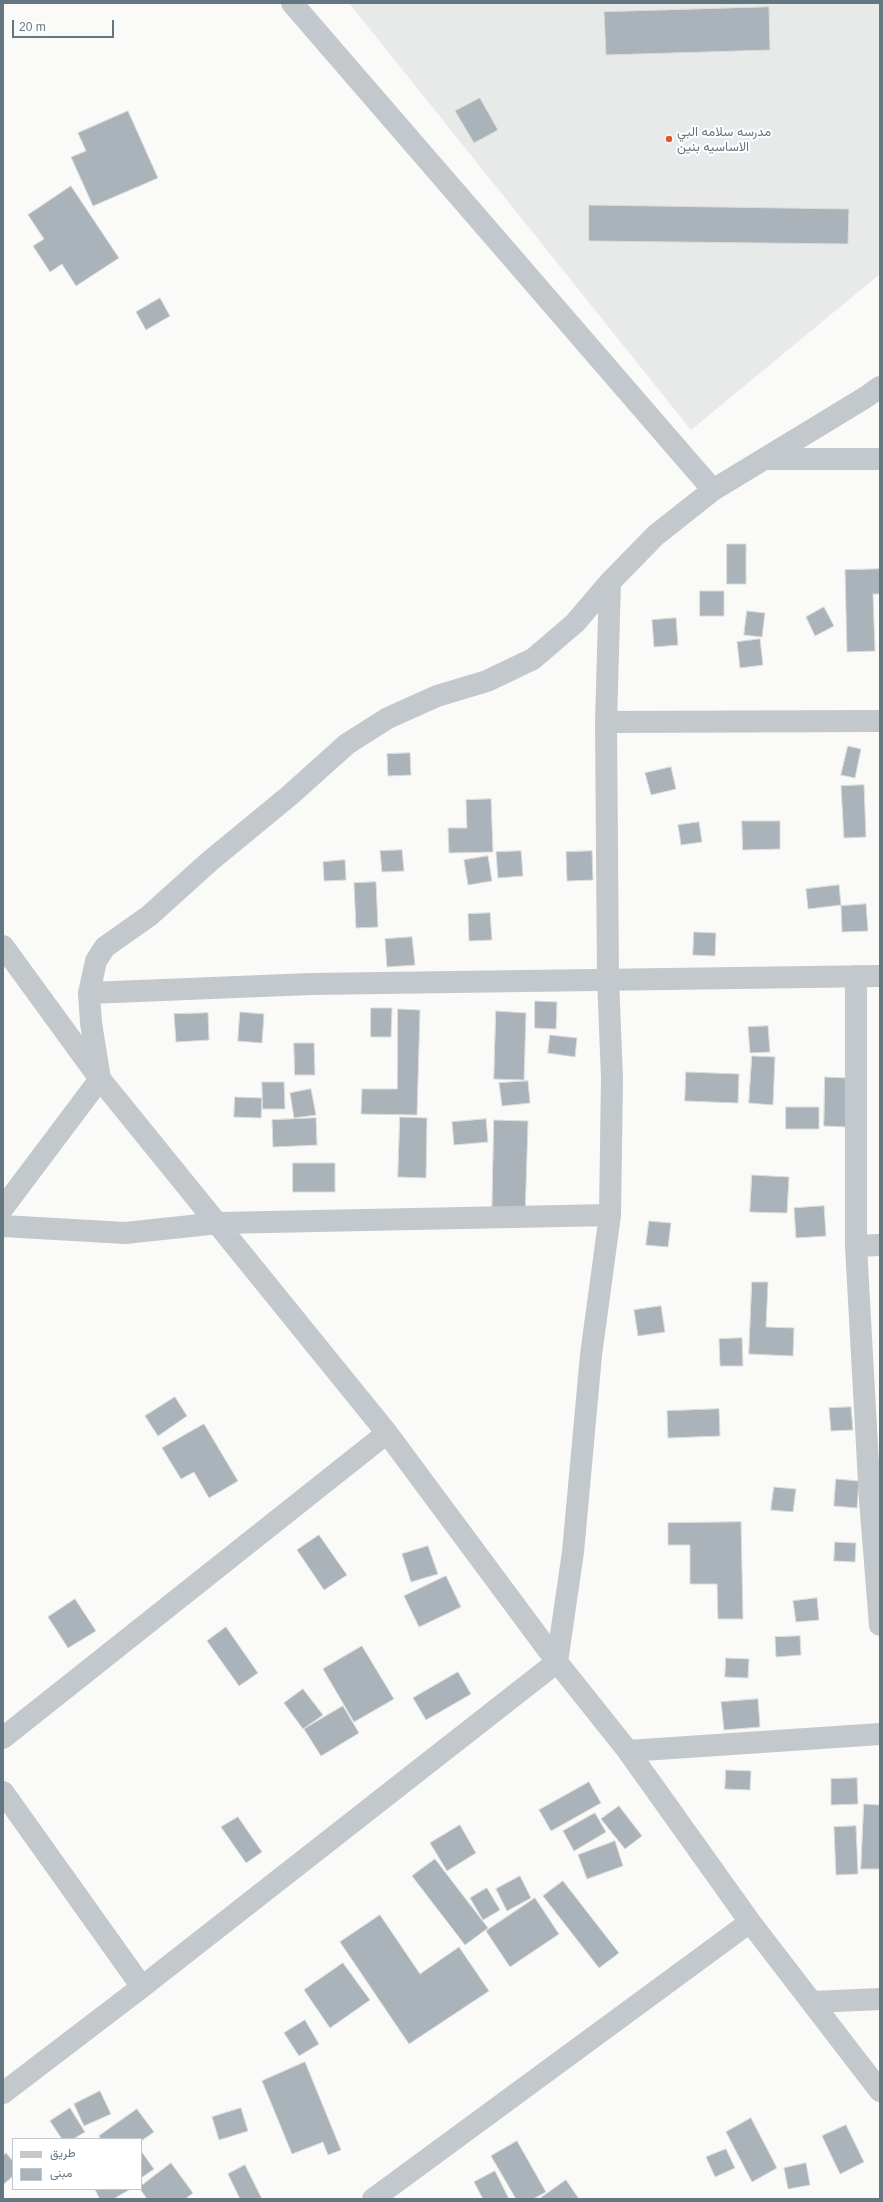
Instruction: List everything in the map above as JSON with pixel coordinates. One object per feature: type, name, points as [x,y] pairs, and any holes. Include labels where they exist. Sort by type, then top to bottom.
[{"type":"street","points":[[292,3],[713,490]]},
{"type":"street","points":[[3,1208],[100,1079],[91,1023],[89,993],[96,961],[105,947],[149,916],[210,861],[289,796],[347,744],[388,718],[437,696],[487,680],[533,658],[575,623],[610,582],[656,535],[713,490],[866,398],[880,387]]},
{"type":"street","points":[[765,459],[880,459]]},
{"type":"street","points":[[3,2093],[142,1988],[557,1662],[573,1552],[591,1355],[610,1215],[612,1078],[608,978],[606,722],[610,582]]},
{"type":"street","points":[[606,722],[880,721]]},
{"type":"street","points":[[3,946],[100,1079],[219,1223],[387,1433],[557,1662],[628,1751],[750,1922],[880,2091]]},
{"type":"street","points":[[856,976],[856,1246],[875,1500],[880,1625]]},
{"type":"street","points":[[89,993],[311,984],[608,978],[880,976]]},
{"type":"street","points":[[3,1226],[125,1232],[219,1223],[610,1215]]},
{"type":"street","points":[[856,1246],[880,1245]]},
{"type":"street","points":[[3,1738],[387,1433]]},
{"type":"street","points":[[628,1751],[880,1734]]},
{"type":"street","points":[[3,1792],[142,1988]]},
{"type":"street","points":[[373,2199],[750,1922]]},
{"type":"street","points":[[813,2002],[880,1999]]},
{"type":"shaded area","name":"مدرسه سلامه البي الاساسيه بنين","points":[[349,3],[880,3],[880,274],[691,430]]},
{"type":"building","points":[[769,7],[770,50],[606,55],[604,12]]},
{"type":"building","points":[[480,98],[498,130],[474,143],[455,111]]},
{"type":"building","points":[[128,111],[158,178],[93,206],[71,157],[86,151],[78,133]]},
{"type":"building","points":[[71,186],[119,258],[76,286],[62,264],[50,272],[33,246],[44,239],[28,215]]},
{"type":"building","points":[[589,205],[849,209],[848,244],[589,241]]},
{"type":"building","points":[[160,298],[170,316],[146,330],[136,312]]},
{"type":"building","points":[[727,544],[746,544],[746,584],[727,584]]},
{"type":"building","points":[[880,569],[880,594],[873,594],[875,651],[847,652],[845,570]]},
{"type":"building","points":[[700,591],[724,591],[724,616],[700,616]]},
{"type":"building","points":[[824,607],[834,626],[815,636],[806,617]]},
{"type":"building","points":[[747,611],[765,613],[762,637],[744,635]]},
{"type":"building","points":[[676,618],[678,645],[654,647],[652,620]]},
{"type":"building","points":[[760,639],[763,665],[740,668],[737,642]]},
{"type":"building","points":[[848,746],[861,749],[855,778],[841,775]]},
{"type":"building","points":[[410,753],[411,775],[388,776],[387,754]]},
{"type":"building","points":[[671,767],[676,789],[651,795],[645,773]]},
{"type":"building","points":[[864,785],[866,837],[844,838],[841,786]]},
{"type":"building","points":[[491,799],[493,852],[449,853],[448,828],[467,828],[466,800]]},
{"type":"building","points":[[742,821],[780,821],[780,849],[743,850]]},
{"type":"building","points":[[699,822],[702,842],[681,845],[678,825]]},
{"type":"building","points":[[402,850],[404,871],[382,872],[380,851]]},
{"type":"building","points":[[521,851],[523,876],[498,878],[496,852]]},
{"type":"building","points":[[592,851],[593,880],[567,881],[566,852]]},
{"type":"building","points":[[488,856],[492,881],[468,885],[464,860]]},
{"type":"building","points":[[345,860],[346,880],[324,881],[323,862]]},
{"type":"building","points":[[376,882],[378,927],[356,928],[354,883]]},
{"type":"building","points":[[839,885],[841,905],[808,909],[806,889]]},
{"type":"building","points":[[866,904],[868,931],[842,932],[841,906]]},
{"type":"building","points":[[490,913],[492,940],[469,941],[468,914]]},
{"type":"building","points":[[694,932],[716,933],[715,956],[693,955]]},
{"type":"building","points":[[412,937],[415,965],[387,967],[385,939]]},
{"type":"building","points":[[535,1001],[557,1002],[556,1029],[535,1028]]},
{"type":"building","points":[[371,1008],[392,1008],[391,1037],[371,1037]]},
{"type":"building","points":[[398,1009],[420,1010],[417,1115],[361,1114],[362,1089],[397,1089]]},
{"type":"building","points":[[496,1011],[526,1013],[524,1080],[494,1079]]},
{"type":"building","points":[[240,1012],[264,1014],[262,1043],[238,1041]]},
{"type":"building","points":[[208,1013],[209,1040],[176,1042],[174,1014]]},
{"type":"building","points":[[768,1026],[770,1052],[750,1053],[748,1027]]},
{"type":"building","points":[[550,1035],[577,1038],[575,1057],[548,1053]]},
{"type":"building","points":[[294,1043],[314,1043],[315,1075],[295,1075]]},
{"type":"building","points":[[752,1056],[775,1057],[773,1105],[749,1103]]},
{"type":"building","points":[[686,1072],[739,1074],[738,1103],[685,1101]]},
{"type":"building","points":[[825,1077],[849,1078],[847,1127],[824,1126]]},
{"type":"building","points":[[528,1081],[530,1103],[502,1106],[499,1083]]},
{"type":"building","points":[[262,1082],[284,1082],[285,1109],[263,1109]]},
{"type":"building","points":[[311,1089],[316,1115],[294,1118],[290,1093]]},
{"type":"building","points":[[235,1097],[262,1098],[261,1118],[234,1117]]},
{"type":"building","points":[[786,1107],[819,1107],[819,1129],[786,1129]]},
{"type":"building","points":[[400,1117],[427,1118],[426,1178],[398,1177]]},
{"type":"building","points":[[316,1118],[317,1145],[273,1147],[272,1120]]},
{"type":"building","points":[[486,1119],[488,1142],[454,1145],[452,1122]]},
{"type":"building","points":[[494,1120],[528,1121],[525,1218],[492,1217]]},
{"type":"building","points":[[293,1163],[335,1163],[335,1192],[293,1192]]},
{"type":"building","points":[[752,1175],[789,1177],[787,1213],[750,1212]]},
{"type":"building","points":[[824,1206],[826,1236],[796,1238],[794,1208]]},
{"type":"building","points":[[649,1221],[671,1223],[668,1247],[646,1245]]},
{"type":"building","points":[[752,1282],[768,1282],[766,1327],[794,1328],[793,1356],[749,1354]]},
{"type":"building","points":[[661,1306],[665,1332],[638,1336],[634,1310]]},
{"type":"building","points":[[742,1338],[743,1366],[720,1366],[719,1339]]},
{"type":"building","points":[[175,1397],[187,1416],[158,1436],[145,1416]]},
{"type":"building","points":[[851,1407],[853,1430],[831,1431],[829,1408]]},
{"type":"building","points":[[719,1409],[720,1436],[668,1438],[667,1411]]},
{"type":"building","points":[[204,1424],[238,1481],[209,1498],[194,1472],[181,1479],[162,1448]]},
{"type":"building","points":[[836,1479],[859,1481],[857,1508],[834,1506]]},
{"type":"building","points":[[774,1487],[796,1489],[793,1512],[771,1510]]},
{"type":"building","points":[[741,1522],[743,1619],[718,1619],[717,1584],[690,1584],[690,1545],[668,1545],[668,1523]]},
{"type":"building","points":[[319,1535],[347,1575],[324,1590],[297,1550]]},
{"type":"building","points":[[835,1542],[856,1543],[855,1562],[834,1561]]},
{"type":"building","points":[[428,1546],[438,1574],[411,1582],[402,1554]]},
{"type":"building","points":[[446,1576],[461,1607],[419,1627],[404,1596]]},
{"type":"building","points":[[817,1598],[819,1620],[796,1622],[793,1601]]},
{"type":"building","points":[[75,1599],[96,1631],[68,1648],[48,1617]]},
{"type":"building","points":[[226,1627],[258,1673],[239,1686],[207,1641]]},
{"type":"building","points":[[800,1636],[801,1655],[776,1657],[775,1637]]},
{"type":"building","points":[[362,1646],[394,1699],[354,1722],[323,1669]]},
{"type":"building","points":[[726,1658],[749,1659],[748,1678],[725,1677]]},
{"type":"building","points":[[458,1672],[471,1694],[426,1720],[413,1698]]},
{"type":"building","points":[[303,1689],[323,1715],[303,1729],[284,1703]]},
{"type":"building","points":[[758,1699],[760,1727],[724,1730],[721,1702]]},
{"type":"building","points":[[343,1706],[359,1733],[321,1756],[304,1729]]},
{"type":"building","points":[[726,1770],[751,1771],[750,1790],[725,1789]]},
{"type":"building","points":[[857,1778],[858,1804],[831,1805],[831,1779]]},
{"type":"building","points":[[589,1782],[601,1803],[551,1831],[539,1810]]},
{"type":"building","points":[[864,1804],[880,1805],[880,1869],[861,1869]]},
{"type":"building","points":[[619,1806],[642,1836],[625,1849],[601,1819]]},
{"type":"building","points":[[595,1813],[606,1832],[574,1851],[563,1831]]},
{"type":"building","points":[[238,1817],[262,1852],[246,1863],[221,1827]]},
{"type":"building","points":[[460,1825],[476,1853],[447,1871],[430,1843]]},
{"type":"building","points":[[856,1826],[858,1874],[836,1875],[834,1827]]},
{"type":"building","points":[[615,1841],[623,1866],[587,1879],[578,1855]]},
{"type":"building","points":[[435,1859],[488,1928],[465,1945],[412,1876]]},
{"type":"building","points":[[520,1876],[531,1898],[507,1911],[496,1889]]},
{"type":"building","points":[[563,1881],[619,1953],[599,1968],[543,1896]]},
{"type":"building","points":[[487,1888],[500,1910],[483,1920],[470,1898]]},
{"type":"building","points":[[535,1898],[559,1934],[510,1967],[486,1931]]},
{"type":"building","points":[[380,1915],[420,1974],[459,1947],[489,1991],[409,2044],[340,1942]]},
{"type":"building","points":[[343,1963],[370,2000],[330,2028],[304,1990]]},
{"type":"building","points":[[305,2020],[319,2044],[299,2056],[284,2033]]},
{"type":"building","points":[[305,2062],[341,2150],[328,2155],[323,2142],[292,2154],[262,2081]]},
{"type":"building","points":[[100,2091],[111,2114],[84,2126],[74,2104]]},
{"type":"building","points":[[70,2108],[85,2132],[75,2138],[61,2138],[50,2121]]},
{"type":"building","points":[[241,2108],[248,2131],[219,2140],[212,2117]]},
{"type":"building","points":[[137,2109],[154,2132],[142,2140],[142,2138],[100,2138],[99,2136]]},
{"type":"building","points":[[751,2118],[777,2168],[752,2182],[726,2132]]},
{"type":"building","points":[[846,2125],[864,2162],[840,2174],[822,2136]]},
{"type":"building","points":[[517,2141],[546,2192],[533,2199],[516,2199],[491,2156]]},
{"type":"building","points":[[726,2149],[735,2168],[715,2177],[706,2157]]},
{"type":"building","points":[[142,2152],[154,2169],[142,2177]]},
{"type":"building","points":[[6,2153],[12,2160],[12,2177],[3,2185],[3,2156]]},
{"type":"building","points":[[171,2163],[193,2193],[185,2199],[147,2199],[141,2190],[142,2190],[142,2185]]},
{"type":"building","points":[[806,2163],[810,2185],[788,2189],[784,2168]]},
{"type":"building","points":[[245,2165],[262,2199],[240,2199],[228,2174]]},
{"type":"building","points":[[495,2171],[509,2199],[483,2199],[474,2182]]},
{"type":"building","points":[[566,2180],[579,2199],[539,2199]]},
{"type":"building","points":[[96,2190],[129,2190],[113,2199],[100,2199]]},
{"type":"place","name":"مدرسه سلامه البي الاساسيه بنين","points":[[669,139]]}]
